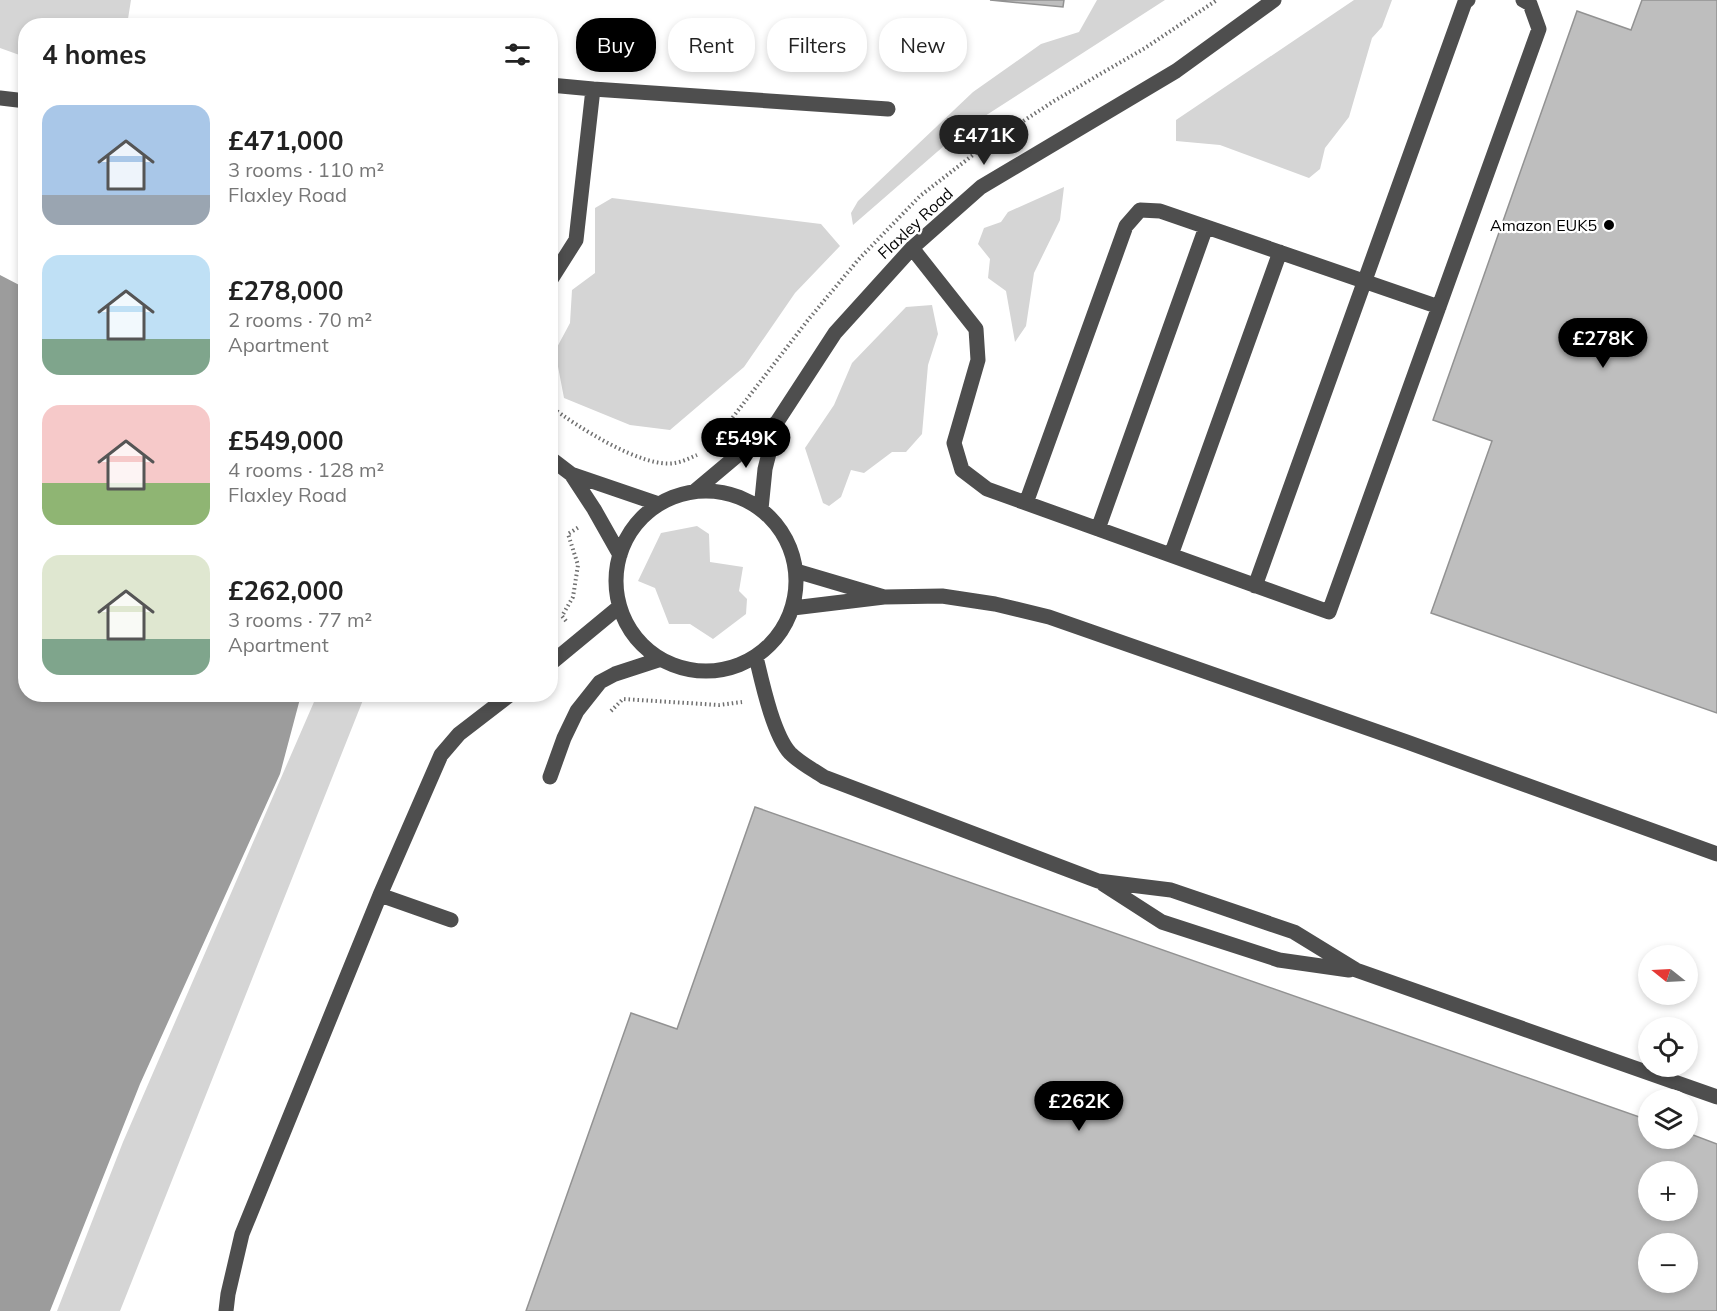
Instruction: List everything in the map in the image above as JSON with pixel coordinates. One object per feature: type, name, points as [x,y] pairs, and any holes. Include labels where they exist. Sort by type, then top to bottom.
[{"type":"street","name":"Flaxley Road","points":[[777,422],[835,333],[912,248],[981,187],[1176,71],[1274,0]]},
{"type":"street","points":[[1255,586],[1465,2],[1468,0]]},
{"type":"street","points":[[912,248],[976,329],[978,360],[954,443],[962,470],[987,489],[1329,612],[1539,29],[1530,4],[1523,0]]},
{"type":"street","points":[[558,86],[888,109]]},
{"type":"street","points":[[558,268],[576,240],[593,89]]},
{"type":"street","points":[[0,98],[18,100]]},
{"type":"street","points":[[1026,503],[1126,226],[1140,210],[1160,212],[1206,226],[1439,307]]},
{"type":"street","points":[[1098,529],[1206,226]]},
{"type":"street","points":[[1171,555],[1280,252]]},
{"type":"street","points":[[695,491],[777,422]]},
{"type":"street","points":[[761,509],[765,469],[777,422]]},
{"type":"street","points":[[558,464],[572,474],[659,504]]},
{"type":"street","points":[[572,474],[620,555]]},
{"type":"street","points":[[695,491],[718,491],[741,498],[761,509],[778,526],[790,547],[796,570],[793,608],[785,627],[756,657],[733,667],[709,672],[684,669],[661,659],[643,646],[628,628],[619,607],[616,581],[620,555],[628,535],[642,518],[659,504],[695,491]]},
{"type":"street","points":[[796,570],[884,597]]},
{"type":"street","points":[[793,608],[884,597],[942,596],[996,604],[1049,617],[1407,742],[1717,854]]},
{"type":"street","points":[[558,657],[619,607]]},
{"type":"street","points":[[756,657],[770,711],[788,750],[801,763],[824,777],[1098,881],[1162,922],[1279,960],[1356,970],[1717,1097]]},
{"type":"street","points":[[550,777],[573,720],[600,682],[615,674],[661,659]]},
{"type":"street","points":[[226,1311],[242,1234],[380,895],[441,755],[459,734],[501,702]]},
{"type":"street","points":[[1098,881],[1172,890],[1294,932],[1356,970]]},
{"type":"street","points":[[380,895],[451,920]]},
{"type":"street","points":[[216,1311],[228,1294]]},
{"type":"path","points":[[570,626],[562,616],[573,597],[578,565],[568,534],[580,527]]},
{"type":"path","points":[[607,714],[623,699],[719,705],[749,702]]},
{"type":"shaded area","points":[[0,0],[131,0],[128,18],[18,18],[18,54],[0,48]]},
{"type":"shaded area","points":[[1097,0],[1165,0],[960,132],[853,225],[851,213],[858,201],[973,92],[1041,44],[1079,32]]},
{"type":"shaded area","points":[[1354,0],[1392,0],[1382,27],[1372,38],[1349,117],[1325,148],[1320,169],[1309,178],[1220,145],[1176,141],[1176,120]]},
{"type":"shaded area","points":[[1064,187],[1060,220],[1034,273],[1026,326],[1015,342],[1006,291],[988,278],[990,259],[978,244],[984,228],[1001,222],[1008,212]]},
{"type":"shaded area","points":[[612,198],[821,224],[840,246],[795,293],[744,367],[670,430],[630,425],[564,398],[558,367],[558,345],[570,323],[572,290],[595,273],[595,208]]},
{"type":"shaded area","points":[[0,275],[18,284],[18,702],[299,702],[280,774],[140,1084],[50,1311],[0,1311]]},
{"type":"shaded area","points":[[932,305],[938,334],[928,365],[922,434],[906,452],[892,452],[864,473],[851,470],[841,497],[829,506],[823,503],[805,448],[834,405],[852,363],[906,307]]},
{"type":"shaded area","points":[[697,526],[709,534],[710,562],[743,567],[739,591],[747,599],[746,614],[713,639],[690,624],[669,624],[655,588],[638,581],[661,533]]},
{"type":"shaded area","points":[[314,702],[362,702],[120,1311],[57,1311],[123,1142]]},
{"type":"building","points":[[990,0],[1064,0],[1063,7]]},
{"type":"building","name":"Amazon EUK5","points":[[1642,0],[1717,0],[1717,713],[1431,613],[1492,441],[1433,420],[1577,11],[1631,30]]},
{"type":"building","points":[[755,807],[1638,1116],[1638,1149],[1698,1149],[1698,1137],[1717,1144],[1717,1311],[526,1311],[631,1013],[677,1029]]},
{"type":"place","name":"Amazon EUK5","points":[[1609,225]]}]
